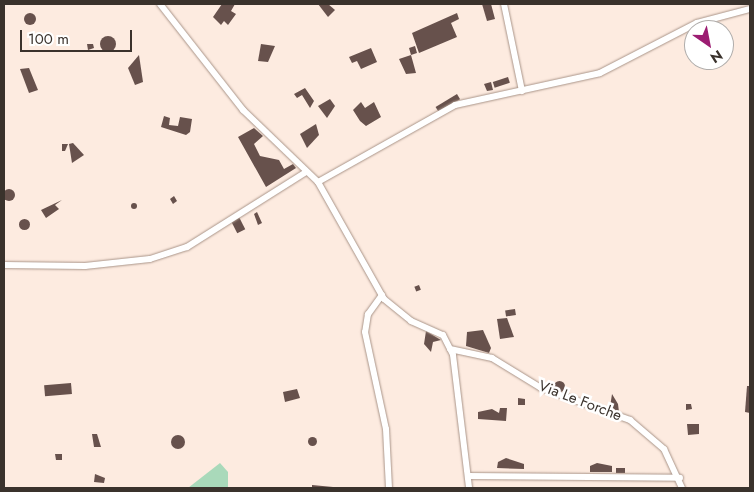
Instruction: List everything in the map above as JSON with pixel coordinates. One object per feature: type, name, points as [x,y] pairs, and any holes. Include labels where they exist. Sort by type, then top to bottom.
[{"type":"street","points":[[160,4],[243,110],[318,182],[382,295],[411,321],[443,335],[450,349],[470,488]]},
{"type":"street","points":[[504,4],[522,91]]},
{"type":"street","points":[[318,182],[455,105],[600,73],[696,23],[750,9]]},
{"type":"street","points":[[4,265],[85,266],[150,259],[187,246],[306,172]]},
{"type":"street","points":[[382,295],[368,314],[365,332],[386,429],[389,488]]},
{"type":"street","name":"Via Le Forche","points":[[450,349],[492,358],[541,388],[630,420],[664,449],[680,478],[682,488]]},
{"type":"street","points":[[468,476],[680,478]]},
{"type":"green space","points":[[220,463],[228,472],[228,488],[188,488]]},
{"type":"building","points":[[222,4],[235,4],[231,11],[236,14],[228,25],[224,21],[221,25],[213,17]]},
{"type":"building","points":[[318,4],[328,4],[335,10],[328,17]]},
{"type":"building","points":[[482,4],[491,4],[495,19],[487,21]]},
{"type":"building","points":[[28,13],[32,13],[36,19],[32,25],[28,25],[24,21],[24,17]]},
{"type":"building","points":[[457,13],[459,19],[451,23],[457,37],[419,53],[412,33]]},
{"type":"building","points":[[108,36],[116,44],[108,52],[100,44]]},
{"type":"building","points":[[87,44],[93,44],[94,48],[88,50]]},
{"type":"building","points":[[261,44],[275,46],[268,62],[258,61]]},
{"type":"building","points":[[415,46],[417,53],[411,55],[409,48]]},
{"type":"building","points":[[371,48],[377,62],[361,69],[357,61],[352,63],[349,57]]},
{"type":"building","points":[[139,55],[143,82],[135,85],[128,68]]},
{"type":"building","points":[[411,55],[416,73],[406,74],[399,59]]},
{"type":"building","points":[[29,68],[38,90],[29,93],[20,69]]},
{"type":"building","points":[[508,77],[510,83],[495,88],[493,82]]},
{"type":"building","points":[[491,82],[493,90],[487,91],[484,84]]},
{"type":"building","points":[[305,88],[314,101],[310,108],[302,95],[297,98],[294,94]]},
{"type":"building","points":[[457,94],[460,99],[439,112],[436,107]]},
{"type":"building","points":[[330,99],[335,106],[327,118],[318,106]]},
{"type":"building","points":[[361,102],[365,108],[374,102],[381,117],[366,126],[360,121],[353,110]]},
{"type":"building","points":[[164,116],[170,118],[169,125],[178,126],[180,117],[192,119],[190,132],[186,135],[161,127]]},
{"type":"building","points":[[316,124],[319,135],[307,148],[300,134]]},
{"type":"building","points":[[254,128],[263,136],[254,144],[260,156],[279,160],[284,169],[293,164],[296,168],[266,187],[238,137]]},
{"type":"building","points":[[73,143],[84,155],[72,163],[69,144]]},
{"type":"building","points":[[62,144],[68,144],[65,151],[62,151]]},
{"type":"building","points":[[9,189],[15,195],[9,201],[3,195]]},
{"type":"building","points":[[174,196],[177,201],[173,204],[170,199]]},
{"type":"building","points":[[62,200],[55,205],[59,209],[46,218],[41,210]]},
{"type":"building","points":[[134,203],[137,206],[134,209],[131,206]]},
{"type":"building","points":[[257,212],[262,223],[258,225],[254,214]]},
{"type":"building","points":[[238,215],[245,229],[237,233],[230,219]]},
{"type":"building","points":[[24,218],[30,224],[24,230],[18,224]]},
{"type":"building","points":[[419,285],[421,290],[416,292],[414,287]]},
{"type":"building","points":[[515,309],[516,315],[506,316],[505,311]]},
{"type":"building","points":[[507,318],[514,337],[500,339],[497,319]]},
{"type":"building","points":[[483,330],[491,348],[489,353],[466,346],[467,332]]},
{"type":"building","points":[[426,331],[441,340],[433,342],[431,352],[424,344]]},
{"type":"building","points":[[557,381],[561,381],[564,386],[563,390],[557,391],[554,388],[554,384]]},
{"type":"building","points":[[71,383],[72,394],[45,396],[44,385]]},
{"type":"building","points":[[747,386],[750,386],[750,413],[745,412]]},
{"type":"building","points":[[297,389],[300,398],[285,402],[283,392]]},
{"type":"building","points":[[612,394],[618,404],[619,412],[610,407]]},
{"type":"building","points":[[518,398],[525,399],[525,405],[518,405]]},
{"type":"building","points":[[686,404],[691,404],[692,409],[686,410]]},
{"type":"building","points":[[500,408],[507,408],[506,421],[478,419],[478,412],[492,409],[499,413]]},
{"type":"building","points":[[687,424],[699,424],[699,434],[688,435]]},
{"type":"building","points":[[92,434],[97,434],[101,447],[94,447]]},
{"type":"building","points":[[175,435],[181,435],[185,442],[181,449],[175,449],[171,445],[171,439]]},
{"type":"building","points":[[312,437],[316,441],[312,445],[308,441]]},
{"type":"building","points":[[55,454],[62,454],[62,460],[56,460]]},
{"type":"building","points":[[506,458],[524,464],[524,469],[497,468],[498,462]]},
{"type":"building","points":[[597,463],[612,466],[612,472],[590,472],[590,466]]},
{"type":"building","points":[[616,468],[625,468],[625,473],[616,473]]},
{"type":"building","points":[[95,474],[105,478],[104,483],[94,482]]},
{"type":"building","points":[[312,485],[333,487],[333,488],[312,488]]}]
